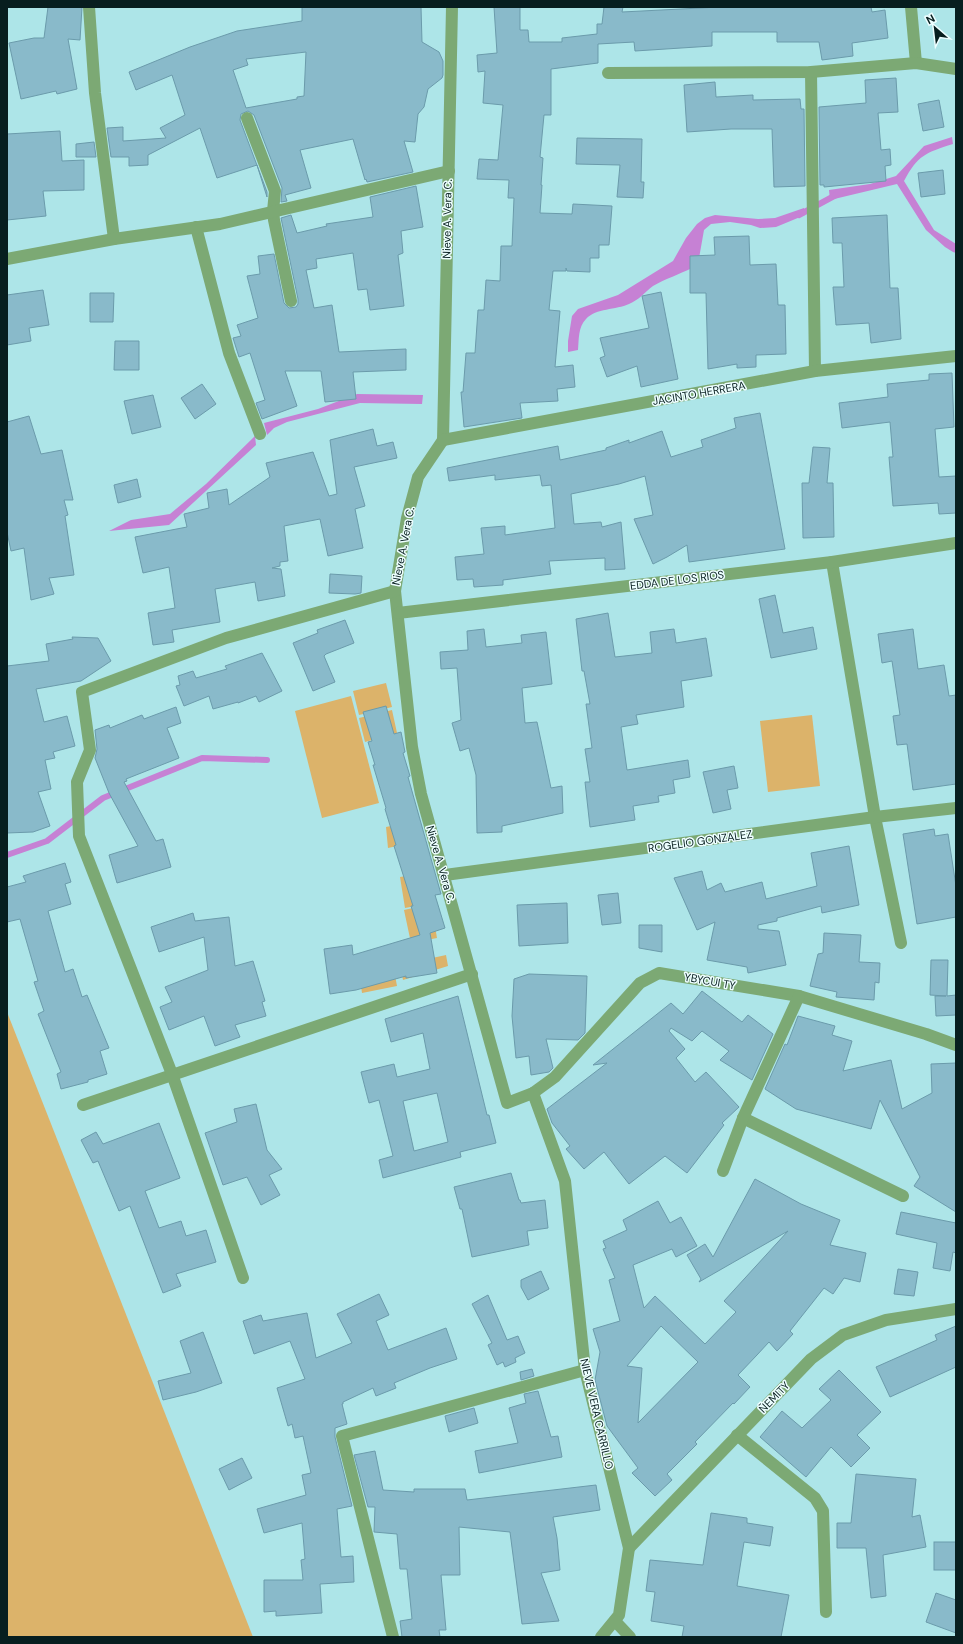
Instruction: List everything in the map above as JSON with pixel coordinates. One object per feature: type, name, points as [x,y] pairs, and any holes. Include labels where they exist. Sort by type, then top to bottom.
[{"type":"street","points":[[88,7],[95,93],[114,240]]},
{"type":"street","name":"Nieve A. Vera C.","points":[[452,7],[443,440],[418,477],[406,524],[395,591],[412,747],[421,794],[445,875],[507,1103]]},
{"type":"street","points":[[910,7],[916,63]]},
{"type":"street","points":[[608,73],[811,72],[916,63],[956,68]]},
{"type":"street","points":[[811,72],[816,371]]},
{"type":"street","points":[[247,118],[275,191],[273,211],[291,301]]},
{"type":"street","points":[[7,259],[114,240],[220,224],[448,171]]},
{"type":"street","points":[[196,227],[229,353],[260,434]]},
{"type":"street","name":"JACINTO HERRERA","points":[[443,440],[816,371],[956,356]]},
{"type":"street","name":"EDDA DE LOS RIOS","points":[[398,613],[832,562],[956,543]]},
{"type":"street","points":[[832,562],[875,817],[901,943]]},
{"type":"street","points":[[243,1278],[172,1074],[79,836],[77,782],[90,750],[82,692],[226,638],[395,591]]},
{"type":"street","name":"ROGELIO GONZALEZ","points":[[445,875],[875,817],[956,808]]},
{"type":"street","name":"YBYCUI TY","points":[[507,1103],[533,1093],[555,1077],[640,983],[660,972],[799,996],[926,1034],[956,1045]]},
{"type":"street","points":[[83,1105],[472,974]]},
{"type":"street","points":[[724,1171],[744,1118],[799,996]]},
{"type":"street","name":"NIEVE VERA CARRILLO","points":[[533,1093],[564,1181],[585,1370],[629,1548],[619,1615],[601,1637]]},
{"type":"street","points":[[744,1118],[903,1196]]},
{"type":"street","name":"ÑEMITY","points":[[629,1548],[811,1360],[843,1335],[886,1320],[956,1309]]},
{"type":"street","points":[[393,1637],[342,1436],[585,1370]]},
{"type":"street","points":[[737,1435],[815,1498],[823,1511],[826,1612]]},
{"type":"street","points":[[614,1621],[630,1637]]},
{"type":"shaded area","points":[[952,137],[953,144],[929,153],[918,160],[904,181],[934,230],[956,244],[956,253],[945,247],[926,230],[897,184],[830,200],[829,190],[870,184],[896,176],[924,146]]},
{"type":"shaded area","points":[[804,208],[805,215],[776,227],[760,228],[730,222],[711,224],[704,230],[698,264],[653,286],[633,302],[624,306],[590,315],[583,322],[579,333],[578,350],[568,352],[568,341],[572,316],[578,309],[618,295],[673,261],[686,238],[697,224],[705,218],[715,215],[758,219],[775,218]]},
{"type":"shaded area","points":[[357,394],[423,395],[422,404],[360,403],[287,422],[274,428],[267,435],[264,423],[318,409]]},
{"type":"shaded area","points":[[255,436],[256,445],[169,525],[109,531],[131,520],[170,514],[206,484]]},
{"type":"shaded area","points":[[386,683],[392,707],[359,715],[353,691]]},
{"type":"shaded area","points":[[351,696],[379,803],[322,818],[295,711]]},
{"type":"shaded area","points":[[392,710],[397,733],[365,742],[359,718]]},
{"type":"shaded area","points":[[812,715],[820,786],[768,792],[760,721]]},
{"type":"shaded area","points":[[411,822],[415,842],[388,848],[386,827]]},
{"type":"shaded area","points":[[425,873],[431,903],[405,908],[400,877]]},
{"type":"shaded area","points":[[431,904],[437,938],[411,943],[404,910]]},
{"type":"shaded area","points":[[396,944],[414,962],[446,955],[448,966],[403,980]]},
{"type":"shaded area","points":[[391,954],[397,986],[362,993],[357,961]]},
{"type":"shaded area","points":[[7,1012],[253,1637],[7,1637]]},
{"type":"building","points":[[48,7],[82,7],[80,40],[68,39],[77,89],[57,94],[56,91],[21,99],[9,43],[34,38],[44,38]]},
{"type":"building","points":[[302,7],[421,7],[422,42],[439,52],[443,61],[443,75],[442,78],[428,89],[424,107],[418,114],[415,142],[404,141],[413,172],[367,182],[366,179],[365,180],[353,139],[300,150],[311,188],[285,195],[287,201],[281,202],[282,188],[254,115],[248,111],[241,114],[240,120],[257,165],[217,178],[200,128],[148,155],[148,165],[129,166],[129,157],[111,157],[107,128],[123,127],[123,141],[166,138],[160,128],[185,115],[172,75],[136,90],[129,72],[190,47],[237,31],[302,21]],"holes":[[[306,52],[304,96],[297,97],[297,99],[246,108],[233,70],[248,65],[246,59]]]},
{"type":"building","points":[[494,7],[520,7],[520,30],[528,30],[529,42],[562,42],[562,38],[597,34],[597,24],[602,24],[604,7],[623,7],[622,12],[720,7],[871,7],[872,12],[885,10],[888,38],[852,43],[853,56],[822,60],[819,42],[777,42],[777,32],[712,32],[712,46],[635,51],[634,42],[598,44],[598,63],[551,69],[551,115],[544,115],[540,157],[543,158],[540,213],[572,214],[573,204],[612,206],[609,245],[599,245],[599,258],[590,258],[590,272],[567,271],[566,268],[566,271],[553,271],[549,310],[560,311],[555,367],[573,365],[575,387],[557,389],[558,401],[520,403],[522,418],[464,427],[461,392],[463,392],[466,353],[475,353],[478,310],[484,310],[486,280],[500,281],[501,246],[512,246],[514,198],[508,198],[509,180],[477,179],[479,159],[498,160],[503,105],[483,103],[485,71],[478,72],[477,55],[497,53]]},
{"type":"building","points":[[896,78],[898,112],[878,113],[881,150],[890,149],[891,165],[885,166],[886,181],[824,187],[824,185],[820,185],[819,107],[866,103],[865,80]]},
{"type":"building","points":[[715,82],[716,97],[753,95],[753,100],[800,99],[801,109],[804,109],[805,186],[774,187],[772,129],[731,129],[687,132],[684,85]]},
{"type":"building","points":[[939,100],[944,127],[923,131],[918,104]]},
{"type":"building","points":[[60,131],[62,161],[84,160],[84,190],[43,191],[46,216],[7,220],[7,134]]},
{"type":"building","points":[[577,138],[642,139],[641,182],[644,182],[643,198],[617,197],[620,165],[576,164]]},
{"type":"building","points":[[94,142],[96,157],[76,157],[76,144]]},
{"type":"building","points":[[258,167],[267,192],[267,197]]},
{"type":"building","points":[[943,170],[945,194],[921,197],[918,173]]},
{"type":"building","points":[[416,186],[423,227],[401,231],[403,253],[398,255],[404,306],[370,310],[367,289],[358,290],[353,253],[316,259],[317,268],[306,270],[314,308],[332,305],[339,352],[406,349],[406,370],[353,372],[356,399],[325,402],[321,371],[285,371],[297,406],[262,419],[256,403],[265,400],[250,353],[239,357],[233,338],[241,336],[237,325],[258,318],[247,276],[260,274],[258,256],[274,254],[284,303],[289,308],[296,307],[298,304],[281,218],[291,215],[297,233],[327,226],[326,224],[373,217],[370,197]]},
{"type":"building","points":[[887,215],[890,288],[898,288],[901,339],[871,343],[869,323],[836,325],[833,287],[844,287],[842,243],[833,243],[832,218]]},
{"type":"building","points":[[749,236],[750,265],[776,264],[778,305],[785,305],[786,354],[756,355],[756,367],[737,368],[737,364],[708,369],[706,293],[690,293],[690,256],[715,255],[714,237]]},
{"type":"building","points":[[43,290],[49,325],[29,328],[31,341],[7,345],[7,295]]},
{"type":"building","points":[[661,292],[678,379],[641,387],[637,366],[607,377],[600,358],[605,356],[600,338],[649,328],[642,296]]},
{"type":"building","points":[[90,293],[114,293],[113,322],[90,322]]},
{"type":"building","points":[[115,341],[139,341],[139,370],[114,370]]},
{"type":"building","points":[[952,373],[954,427],[935,429],[939,477],[956,476],[956,513],[939,514],[938,503],[893,506],[889,457],[893,457],[890,422],[842,428],[839,403],[888,397],[887,384],[929,380],[929,374]]},
{"type":"building","points":[[202,384],[216,404],[195,419],[181,398]]},
{"type":"building","points":[[153,395],[161,427],[132,434],[124,401]]},
{"type":"building","points":[[760,413],[785,549],[689,562],[687,545],[653,564],[634,519],[653,515],[645,476],[619,484],[571,494],[574,524],[601,522],[602,527],[621,522],[625,569],[605,570],[605,558],[549,561],[551,574],[503,580],[503,585],[474,587],[473,579],[457,580],[455,557],[484,554],[481,528],[505,526],[505,535],[555,528],[551,485],[542,486],[540,475],[495,480],[495,475],[449,481],[447,468],[558,446],[560,460],[606,450],[606,448],[629,440],[629,443],[662,431],[671,457],[703,447],[701,440],[736,428],[734,418]]},
{"type":"building","points":[[29,416],[41,454],[62,450],[73,500],[64,500],[68,515],[65,516],[74,575],[49,578],[54,594],[31,600],[24,548],[11,551],[7,532],[7,422]]},
{"type":"building","points":[[373,429],[377,446],[393,442],[397,458],[354,467],[365,506],[355,509],[363,548],[328,556],[320,519],[284,526],[288,561],[280,562],[280,566],[272,568],[281,569],[285,596],[258,601],[255,582],[215,589],[220,622],[172,630],[174,642],[153,645],[148,613],[175,608],[169,567],[143,573],[135,537],[187,527],[184,514],[209,508],[207,493],[227,489],[229,505],[270,477],[266,463],[313,452],[329,496],[337,494],[330,440]]},
{"type":"building","points":[[813,447],[830,448],[827,483],[833,483],[834,537],[803,538],[802,483],[809,483]]},
{"type":"building","points":[[137,479],[141,497],[118,503],[114,485]]},
{"type":"building","points":[[330,574],[362,576],[361,593],[329,593]]},
{"type":"building","points":[[775,595],[783,633],[813,627],[817,649],[771,658],[759,599]]},
{"type":"building","points":[[608,613],[615,657],[652,653],[650,632],[674,629],[676,643],[706,638],[712,676],[681,681],[684,707],[636,715],[638,724],[621,727],[627,770],[688,760],[690,777],[673,780],[675,793],[658,796],[659,802],[633,806],[635,820],[590,827],[585,782],[590,782],[585,749],[592,748],[586,704],[590,704],[584,671],[582,671],[576,619]]},
{"type":"building","points":[[345,620],[354,643],[324,656],[335,682],[313,691],[293,643],[318,633],[317,630]]},
{"type":"building","points":[[484,629],[486,647],[522,643],[521,635],[546,632],[552,684],[522,688],[525,723],[537,722],[551,788],[562,786],[563,813],[502,826],[502,832],[477,833],[476,775],[469,748],[460,751],[452,723],[461,720],[457,668],[441,669],[440,652],[468,650],[467,631]]},
{"type":"building","points":[[913,629],[918,669],[944,665],[949,696],[956,695],[956,784],[913,790],[907,744],[897,745],[893,716],[900,715],[892,661],[882,663],[878,634]]},
{"type":"building","points":[[72,637],[98,638],[111,661],[81,681],[36,689],[44,722],[67,716],[75,746],[53,752],[55,758],[45,760],[51,789],[38,792],[50,826],[33,832],[7,833],[7,666],[49,661],[46,644],[73,639]]},
{"type":"building","points":[[262,653],[282,691],[259,702],[256,696],[238,703],[213,709],[209,696],[184,706],[176,686],[180,685],[178,676],[193,671],[196,678],[227,669],[225,666]]},
{"type":"building","points":[[386,706],[394,734],[401,732],[405,752],[403,753],[410,776],[408,777],[441,894],[435,895],[445,928],[430,933],[437,973],[406,978],[406,976],[356,990],[330,994],[324,949],[352,945],[353,955],[420,935],[411,906],[413,906],[394,846],[396,845],[373,765],[375,765],[368,742],[372,741],[363,712]]},
{"type":"building","points":[[176,707],[181,723],[167,728],[179,758],[126,779],[127,781],[124,782],[156,841],[163,839],[171,867],[117,883],[109,855],[138,846],[109,793],[95,758],[97,749],[95,730],[109,725],[110,728],[142,715],[144,719]]},
{"type":"building","points":[[734,766],[738,788],[727,790],[731,809],[713,813],[703,772]]},
{"type":"building","points":[[934,829],[935,836],[948,834],[956,886],[956,917],[917,924],[903,834]]},
{"type":"building","points":[[849,846],[859,905],[822,913],[821,906],[777,918],[777,921],[758,925],[758,929],[779,931],[786,965],[748,973],[747,967],[707,960],[715,922],[697,930],[674,878],[702,871],[707,890],[721,883],[725,892],[762,882],[766,899],[817,886],[811,853]]},
{"type":"building","points":[[65,863],[71,882],[65,884],[71,904],[48,911],[65,972],[73,969],[82,997],[87,995],[109,1048],[100,1051],[107,1074],[88,1080],[88,1082],[61,1089],[57,1074],[61,1072],[38,1014],[44,1011],[34,982],[38,981],[20,919],[7,922],[7,887],[26,882],[23,876]]},
{"type":"building","points":[[618,893],[621,923],[602,925],[598,895]]},
{"type":"building","points":[[567,903],[568,943],[519,946],[517,905]]},
{"type":"building","points":[[193,913],[195,921],[229,917],[235,966],[253,961],[265,1001],[262,1002],[266,1016],[235,1025],[240,1037],[215,1046],[204,1016],[169,1030],[160,1007],[172,1002],[165,987],[208,970],[204,937],[159,952],[151,927]]},
{"type":"building","points":[[639,925],[662,925],[662,952],[639,948]]},
{"type":"building","points":[[824,933],[861,935],[859,962],[880,963],[879,983],[875,982],[874,1000],[836,997],[837,992],[810,986],[818,954],[823,953]]},
{"type":"building","points":[[931,960],[948,960],[947,996],[956,995],[956,1015],[936,1016],[935,996],[946,996],[930,995]]},
{"type":"building","points":[[529,974],[587,976],[585,1033],[578,1040],[546,1039],[553,1068],[549,1072],[531,1075],[529,1056],[516,1058],[512,1016],[514,979]]},
{"type":"building","points":[[702,991],[742,1022],[748,1015],[773,1034],[752,1080],[720,1060],[729,1051],[702,1031],[692,1041],[671,1028],[669,1031],[685,1049],[676,1058],[695,1082],[706,1072],[739,1107],[722,1123],[724,1125],[687,1173],[665,1156],[629,1184],[604,1152],[584,1169],[566,1149],[570,1146],[552,1123],[547,1109],[607,1063],[593,1065],[671,1003],[683,1014]]},
{"type":"building","points":[[458,996],[487,1115],[489,1115],[496,1143],[460,1152],[461,1157],[383,1178],[379,1160],[393,1156],[379,1100],[369,1103],[361,1072],[394,1064],[397,1077],[430,1069],[423,1033],[391,1042],[385,1019]],"holes":[[[437,1093],[448,1142],[414,1151],[403,1101]]]},
{"type":"building","points":[[798,1016],[835,1026],[832,1035],[852,1041],[843,1071],[891,1060],[902,1109],[932,1093],[931,1064],[956,1063],[956,1212],[914,1186],[920,1177],[880,1100],[871,1129],[796,1109],[765,1089],[785,1044],[787,1045]]},
{"type":"building","points":[[256,1104],[267,1150],[282,1169],[269,1175],[280,1195],[261,1205],[247,1177],[223,1185],[205,1133],[237,1122],[234,1109]]},
{"type":"building","points":[[159,1123],[180,1178],[145,1191],[159,1228],[181,1221],[186,1236],[206,1230],[216,1262],[176,1274],[181,1286],[163,1293],[130,1206],[119,1211],[98,1161],[93,1163],[81,1140],[96,1132],[103,1144]]},
{"type":"building","points":[[511,1173],[521,1203],[545,1200],[548,1228],[527,1231],[529,1245],[472,1257],[462,1209],[460,1209],[454,1187]]},
{"type":"building","points":[[755,1179],[801,1204],[840,1220],[830,1245],[866,1253],[860,1282],[844,1278],[833,1294],[824,1288],[790,1331],[793,1334],[777,1351],[769,1342],[738,1375],[750,1387],[695,1442],[697,1444],[667,1474],[672,1480],[655,1496],[632,1473],[638,1468],[607,1426],[595,1380],[600,1352],[593,1329],[620,1321],[609,1280],[615,1278],[603,1249],[606,1248],[603,1241],[627,1230],[623,1220],[658,1201],[670,1223],[681,1217],[697,1246],[676,1257],[672,1249],[633,1265],[644,1308],[655,1296],[705,1344],[736,1312],[724,1301],[788,1231],[699,1282],[701,1279],[687,1255],[705,1244],[713,1257]],"holes":[[[661,1326],[698,1362],[638,1423],[642,1368],[627,1366]]]},
{"type":"building","points":[[901,1212],[956,1223],[956,1253],[953,1252],[950,1271],[933,1268],[937,1243],[896,1234]]},
{"type":"building","points":[[898,1269],[918,1272],[914,1296],[894,1294]]},
{"type":"building","points":[[541,1271],[549,1289],[528,1300],[521,1287],[521,1280]]},
{"type":"building","points":[[379,1294],[389,1315],[376,1321],[388,1350],[446,1328],[457,1359],[430,1368],[394,1383],[396,1388],[376,1396],[373,1388],[343,1402],[342,1404],[347,1424],[335,1428],[335,1437],[352,1506],[337,1509],[341,1557],[353,1556],[354,1582],[320,1584],[322,1613],[276,1616],[276,1611],[264,1612],[264,1580],[303,1580],[301,1560],[305,1559],[302,1523],[264,1533],[257,1509],[306,1495],[302,1475],[311,1473],[303,1436],[295,1438],[292,1424],[288,1426],[277,1388],[305,1379],[290,1341],[254,1354],[243,1321],[261,1315],[263,1321],[307,1313],[316,1358],[352,1343],[337,1314]]},
{"type":"building","points":[[488,1295],[507,1340],[518,1336],[525,1353],[515,1358],[516,1362],[505,1367],[503,1362],[497,1365],[488,1345],[492,1343],[472,1304]]},
{"type":"building","points":[[956,1326],[956,1367],[890,1397],[876,1367],[937,1340],[935,1335]]},
{"type":"building","points":[[203,1332],[222,1383],[196,1392],[163,1400],[158,1381],[191,1373],[180,1341]]},
{"type":"building","points":[[532,1369],[534,1376],[521,1380],[520,1372]]},
{"type":"building","points":[[839,1370],[881,1412],[857,1435],[870,1448],[851,1467],[831,1447],[806,1477],[760,1437],[782,1411],[802,1428],[831,1400],[819,1389]]},
{"type":"building","points":[[538,1391],[551,1437],[558,1436],[562,1457],[479,1473],[475,1451],[518,1443],[509,1408],[526,1403],[524,1394]]},
{"type":"building","points":[[474,1408],[478,1423],[449,1432],[445,1416]]},
{"type":"building","points":[[375,1451],[383,1490],[414,1492],[414,1489],[465,1489],[467,1500],[596,1485],[600,1510],[553,1517],[557,1538],[560,1570],[541,1573],[559,1621],[522,1624],[510,1532],[459,1527],[460,1575],[441,1575],[446,1630],[439,1630],[440,1637],[402,1637],[400,1621],[412,1619],[407,1569],[400,1569],[397,1534],[374,1532],[375,1507],[368,1507],[354,1455]]},
{"type":"building","points":[[242,1458],[252,1478],[229,1490],[219,1469]]},
{"type":"building","points":[[856,1474],[916,1479],[912,1517],[920,1515],[926,1547],[883,1555],[886,1596],[871,1598],[866,1548],[837,1548],[837,1523],[851,1523]]},
{"type":"building","points":[[711,1513],[747,1518],[747,1523],[773,1527],[770,1546],[744,1542],[737,1586],[789,1595],[781,1637],[682,1637],[684,1626],[651,1621],[655,1592],[646,1591],[650,1560],[703,1565]]},
{"type":"building","points":[[934,1542],[956,1542],[956,1570],[934,1570]]},
{"type":"building","points":[[936,1593],[956,1600],[956,1633],[926,1622]]},
{"type":"waterway","points":[[799,215],[836,195]]},
{"type":"waterway","points":[[7,855],[47,841],[103,798],[202,758],[267,760]]}]
